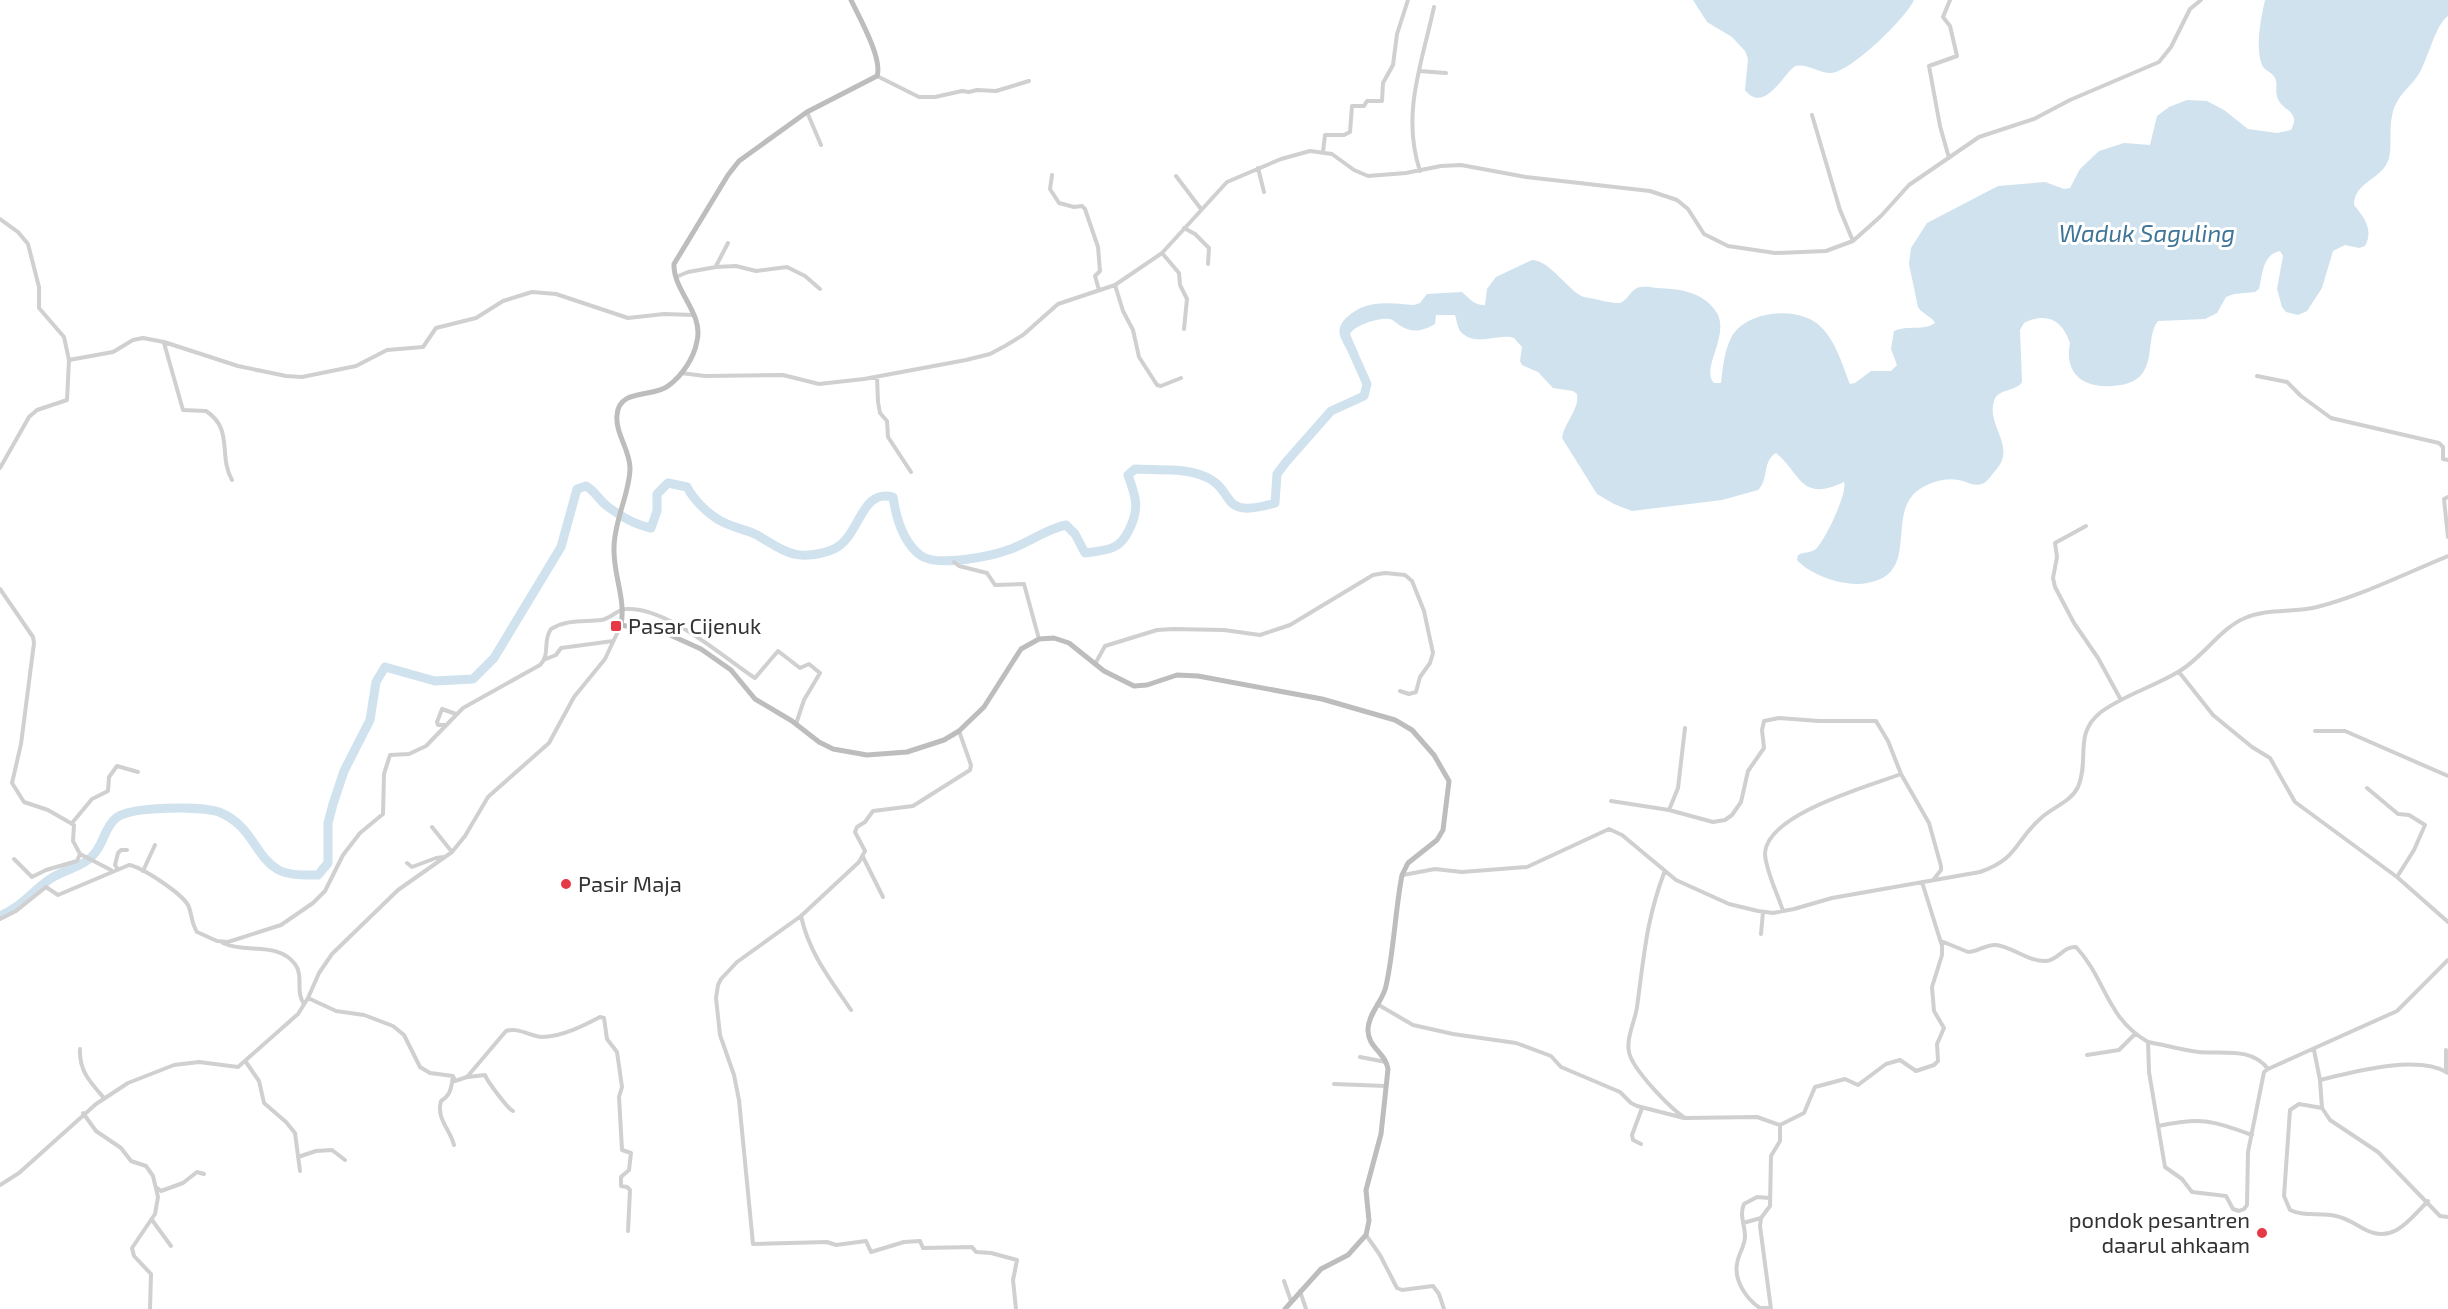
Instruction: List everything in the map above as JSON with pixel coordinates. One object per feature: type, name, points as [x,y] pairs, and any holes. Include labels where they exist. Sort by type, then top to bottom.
[{"type":"main road","points":[[851,0],[874,53],[878,68],[877,76],[807,112],[752,150],[728,175],[676,256],[673,268],[698,329],[698,340],[689,362],[669,386],[632,396],[624,400],[618,409],[616,419],[630,468],[617,519],[614,559],[622,609],[621,625],[660,631],[700,649],[731,670],[755,699],[796,724],[825,746],[867,755],[907,752],[944,740],[959,731],[990,699],[1021,649],[1039,639],[1054,638],[1063,640],[1095,664],[1126,684],[1134,686],[1147,685],[1177,675],[1198,676],[1322,699],[1405,724],[1434,755],[1449,781],[1443,830],[1437,840],[1412,859],[1402,875],[1386,987],[1369,1023],[1368,1033],[1372,1046],[1387,1063],[1378,1147],[1366,1190],[1369,1221],[1366,1235],[1348,1255],[1321,1269],[1285,1309]]},
{"type":"street","points":[[1323,152],[1325,135],[1344,135],[1350,132],[1353,105],[1364,106],[1367,101],[1382,102],[1383,83],[1393,65],[1397,34],[1408,0]]},
{"type":"street","points":[[1949,158],[1940,126],[1929,66],[1957,56],[1950,26],[1943,17],[1950,0]]},
{"type":"street","points":[[680,373],[705,376],[783,375],[819,384],[940,366],[990,354],[1023,335],[1058,304],[1115,285],[1162,253],[1227,182],[1258,168],[1305,152],[1323,152],[1339,158],[1364,175],[1467,165],[1526,177],[1659,192],[1677,200],[1688,209],[1704,234],[1728,246],[1776,253],[1826,251],[1853,241],[1881,216],[1908,185],[1978,137],[2034,119],[2070,100],[2159,62],[2170,47],[2190,9],[2201,0]]},
{"type":"street","points":[[1420,171],[1412,146],[1411,122],[1419,71],[1434,7]]},
{"type":"street","points":[[1419,71],[1446,73]]},
{"type":"street","points":[[877,76],[918,97],[935,97],[962,91],[969,93],[982,89],[996,91],[1029,81]]},
{"type":"street","points":[[807,112],[812,119],[820,145]]},
{"type":"street","points":[[1812,115],[1840,210],[1853,241]]},
{"type":"street","points":[[1258,168],[1264,192]]},
{"type":"street","points":[[1052,174],[1050,189],[1059,203],[1074,207],[1082,206],[1085,209],[1098,247],[1100,271],[1095,276],[1099,290]]},
{"type":"street","points":[[1176,176],[1201,209]]},
{"type":"street","points":[[0,219],[18,232],[28,244],[39,287],[39,308],[64,337],[69,360],[66,400],[38,410],[29,417],[0,468]]},
{"type":"street","points":[[1184,228],[1209,248],[1208,264]]},
{"type":"street","points":[[716,267],[728,243]]},
{"type":"street","points":[[1162,253],[1179,273],[1180,285],[1188,300],[1185,307],[1184,329]]},
{"type":"street","points":[[676,277],[688,272],[716,267],[736,266],[756,271],[787,267],[805,276],[820,289]]},
{"type":"street","points":[[1115,285],[1123,310],[1133,330],[1139,357],[1157,385],[1167,385],[1181,378]]},
{"type":"street","points":[[69,360],[117,351],[137,339],[164,342],[238,366],[302,377],[353,367],[387,350],[423,347],[439,326],[476,318],[503,301],[532,292],[556,294],[628,318],[664,314],[694,315]]},
{"type":"street","points":[[164,342],[183,410],[206,411],[222,429],[227,467],[232,480]]},
{"type":"street","points":[[2257,376],[2288,382],[2301,396],[2331,418],[2439,443],[2443,447],[2443,459],[2448,460]]},
{"type":"street","points":[[877,377],[880,413],[887,421],[888,437],[911,472]]},
{"type":"street","points":[[2448,497],[2444,499],[2448,537]]},
{"type":"street","points":[[2086,526],[2055,543],[2057,556],[2054,582],[2074,623],[2098,658],[2121,700]]},
{"type":"street","points":[[1402,875],[1435,869],[1462,872],[1527,867],[1609,829],[1622,835],[1665,873],[1690,887],[1730,904],[1762,912],[1783,911],[1832,898],[1980,872],[1994,867],[2010,855],[2040,818],[2068,800],[2075,792],[2082,767],[2083,740],[2086,729],[2102,712],[2121,700],[2179,672],[2200,656],[2235,622],[2270,612],[2309,609],[2349,598],[2448,556]]},
{"type":"street","points":[[954,562],[959,566],[987,573],[995,585],[1024,584],[1039,639]]},
{"type":"street","points":[[1095,664],[1105,646],[1157,630],[1193,628],[1224,630],[1256,636],[1275,631],[1299,621],[1353,585],[1373,575],[1385,573],[1405,575],[1412,581],[1424,611],[1433,653],[1430,663],[1420,677],[1418,690],[1409,694],[1400,691]]},
{"type":"street","points":[[0,589],[31,634],[34,643],[21,744],[12,774],[13,786],[24,802],[48,810],[72,823],[75,828],[73,840],[80,854],[115,869]]},
{"type":"street","points":[[545,659],[546,639],[551,629],[577,620],[605,620],[622,609],[642,610],[665,619],[721,651],[755,678],[778,651],[800,668],[809,664],[820,674],[804,700],[796,724]]},
{"type":"street","points":[[0,1185],[19,1173],[83,1113],[128,1083],[163,1067],[199,1062],[234,1067],[246,1062],[290,1022],[308,998],[319,973],[332,954],[398,890],[452,852],[465,836],[488,797],[549,743],[574,697],[605,658],[621,625]]},
{"type":"street","points":[[223,942],[281,925],[313,903],[325,891],[337,866],[360,833],[383,814],[384,774],[389,757],[393,754],[410,754],[424,747],[437,737],[456,714],[540,665],[545,659],[556,655],[561,648],[613,641]]},
{"type":"street","points":[[2179,672],[2213,715],[2252,747],[2270,758],[2295,802],[2397,877],[2448,922]]},
{"type":"street","points":[[446,725],[437,724],[442,709],[456,714]]},
{"type":"street","points":[[1611,801],[1669,810],[1713,822],[1725,820],[1732,815],[1741,802],[1748,771],[1763,748],[1763,722],[1772,718],[1838,721],[1874,719],[1888,741],[1901,774],[1921,806],[1936,843],[1941,870],[1934,879]]},
{"type":"street","points":[[1669,810],[1678,788],[1685,728]]},
{"type":"street","points":[[2315,731],[2345,730],[2448,776]]},
{"type":"street","points":[[959,731],[971,765],[970,770],[913,806],[873,811],[866,822],[856,830],[865,848],[863,857],[801,916],[729,970],[718,985],[716,998],[720,1035],[734,1075],[739,1100],[752,1243],[760,1246],[827,1242],[836,1245],[866,1242],[871,1252],[904,1242],[920,1241],[923,1248],[972,1247],[976,1252],[991,1253],[1017,1260],[1013,1280],[1016,1309]]},
{"type":"street","points":[[72,823],[92,799],[108,791],[109,777],[117,766],[138,772]]},
{"type":"street","points":[[1783,911],[1766,859],[1765,849],[1773,832],[1801,813],[1901,774]]},
{"type":"street","points":[[2367,788],[2398,814],[2409,814],[2425,825],[2414,850],[2397,877]]},
{"type":"street","points":[[432,827],[452,852]]},
{"type":"street","points":[[143,871],[154,845]]},
{"type":"street","points":[[115,869],[118,853],[121,850],[127,850]]},
{"type":"street","points":[[14,859],[30,877],[33,877],[46,870],[77,861],[80,854]]},
{"type":"street","points":[[407,863],[412,867],[444,857]]},
{"type":"street","points":[[863,857],[883,897]]},
{"type":"street","points":[[0,919],[16,911],[47,887],[58,895],[129,865],[143,871],[185,900],[197,932],[230,946],[270,950],[291,961],[299,973],[299,988],[304,1004]]},
{"type":"street","points":[[1665,873],[1650,916],[1645,939],[1629,1053],[1665,1102],[1684,1118]]},
{"type":"street","points":[[1377,1004],[1419,1027],[1516,1043],[1551,1056],[1561,1067],[1620,1092],[1631,1103],[1642,1108],[1684,1118],[1757,1117],[1780,1125],[1804,1113],[1815,1087],[1845,1078],[1857,1085],[1886,1064],[1900,1060],[1916,1071],[1934,1065],[1938,1061],[1937,1044],[1944,1029],[1934,1011],[1932,987],[1942,955],[1941,941],[1922,882]]},
{"type":"street","points":[[1761,934],[1762,912]]},
{"type":"street","points":[[801,916],[807,941],[814,956],[851,1010]]},
{"type":"street","points":[[1941,941],[1968,952],[1994,945],[2045,961],[2053,959],[2069,948],[2076,947],[2092,970],[2115,1013],[2135,1034],[2148,1042],[2198,1052],[2241,1053],[2257,1057],[2268,1068]]},
{"type":"street","points":[[2148,1042],[2149,1072],[2164,1164],[2167,1169],[2179,1176],[2192,1192],[2226,1196],[2233,1209],[2239,1212],[2247,1205],[2246,1166],[2263,1076],[2268,1068],[2314,1050],[2397,1011],[2448,960]]},
{"type":"street","points":[[308,998],[336,1011],[364,1015],[393,1026],[404,1035],[420,1067],[430,1072],[453,1076],[455,1080],[485,1075],[487,1083],[501,1096],[507,1108],[513,1111]]},
{"type":"street","points":[[467,1077],[506,1032],[513,1029],[545,1037],[575,1029],[600,1017],[604,1018],[607,1038],[616,1052],[622,1087],[619,1097],[622,1150],[631,1153],[629,1170],[621,1177],[621,1187],[627,1187],[630,1190],[628,1231]]},
{"type":"street","points":[[2087,1055],[2119,1050],[2135,1034]]},
{"type":"street","points":[[80,1049],[80,1059],[85,1076],[104,1098]]},
{"type":"street","points":[[2314,1050],[2320,1080],[2322,1108],[2330,1120],[2378,1152],[2428,1201],[2440,1216],[2448,1217]]},
{"type":"street","points":[[2320,1080],[2371,1069],[2403,1066],[2433,1066],[2447,1073],[2446,1050]]},
{"type":"street","points":[[1360,1057],[1387,1063]]},
{"type":"street","points":[[246,1062],[259,1081],[264,1103],[295,1133],[300,1171]]},
{"type":"street","points":[[453,1076],[450,1092],[447,1098],[441,1101],[440,1107],[443,1124],[451,1133],[454,1145]]},
{"type":"street","points":[[1334,1084],[1386,1086]]},
{"type":"street","points":[[2322,1108],[2300,1104],[2290,1110],[2284,1196],[2290,1210],[2298,1213],[2337,1216],[2376,1234],[2385,1235],[2406,1224],[2428,1201]]},
{"type":"street","points":[[1641,1144],[1632,1137],[1642,1108]]},
{"type":"street","points":[[83,1113],[96,1131],[121,1148],[129,1160],[147,1167],[153,1176],[157,1207],[152,1220],[132,1248],[134,1256],[151,1274],[150,1309]]},
{"type":"street","points":[[2158,1126],[2198,1119],[2252,1135]]},
{"type":"street","points":[[1743,1223],[1761,1218],[1770,1208],[1771,1156],[1780,1141],[1780,1125]]},
{"type":"street","points":[[298,1157],[316,1151],[332,1150],[345,1160]]},
{"type":"street","points":[[155,1187],[161,1191],[183,1183],[197,1172],[204,1174]]},
{"type":"street","points":[[1761,1218],[1760,1226],[1767,1264],[1771,1308],[1760,1308],[1755,1305],[1743,1290],[1736,1265],[1745,1235],[1741,1214],[1744,1204],[1757,1197],[1770,1198]]},
{"type":"street","points":[[152,1220],[171,1246]]},
{"type":"street","points":[[1366,1235],[1376,1248],[1397,1288],[1402,1290],[1433,1286],[1439,1294],[1444,1309]]},
{"type":"street","points":[[1284,1281],[1291,1301]]},
{"type":"street","points":[[1299,1291],[1306,1309]]},
{"type":"water","points":[[1693,0],[1914,0],[1889,31],[1851,64],[1831,73],[1800,65],[1795,66],[1772,91],[1759,98],[1745,90],[1748,59],[1745,51],[1732,37],[1707,22]]},
{"type":"water","name":"Waduk Saguling","points":[[2265,0],[2448,0],[2448,16],[2436,33],[2421,70],[2394,108],[2391,121],[2390,153],[2386,165],[2363,185],[2355,197],[2354,205],[2368,229],[2368,240],[2365,246],[2359,248],[2345,245],[2333,251],[2322,288],[2307,311],[2298,315],[2286,312],[2282,307],[2277,289],[2283,256],[2280,251],[2274,253],[2266,261],[2259,289],[2255,292],[2226,297],[2217,313],[2205,319],[2158,321],[2153,333],[2146,368],[2139,377],[2125,384],[2102,386],[2078,377],[2070,363],[2070,343],[2058,323],[2039,318],[2024,323],[2020,330],[2022,382],[1999,394],[1994,401],[1994,419],[2002,444],[2002,461],[1984,483],[1974,485],[1952,479],[1927,485],[1916,492],[1906,506],[1899,554],[1895,565],[1889,574],[1878,580],[1858,584],[1840,582],[1813,572],[1797,560],[1798,555],[1816,549],[1825,536],[1843,496],[1844,482],[1829,488],[1810,487],[1797,477],[1776,453],[1769,461],[1758,490],[1722,500],[1632,511],[1597,494],[1562,438],[1574,411],[1577,394],[1573,391],[1553,388],[1538,372],[1522,365],[1520,361],[1522,347],[1514,338],[1474,339],[1468,337],[1459,329],[1455,315],[1436,315],[1435,324],[1417,330],[1404,328],[1390,319],[1380,319],[1368,322],[1352,331],[1350,334],[1358,353],[1351,357],[1339,333],[1344,320],[1369,305],[1386,303],[1414,305],[1420,303],[1427,294],[1462,292],[1475,303],[1485,305],[1487,289],[1496,277],[1532,260],[1545,265],[1584,297],[1620,303],[1635,289],[1646,287],[1682,291],[1705,300],[1717,313],[1720,322],[1718,342],[1710,369],[1714,383],[1721,383],[1727,349],[1738,329],[1748,321],[1760,316],[1787,313],[1812,320],[1827,333],[1850,384],[1871,371],[1891,371],[1897,365],[1891,349],[1894,331],[1926,327],[1935,323],[1918,307],[1909,264],[1911,248],[1927,223],[1998,186],[2045,182],[2064,189],[2070,188],[2080,169],[2099,151],[2124,143],[2150,145],[2157,116],[2169,107],[2187,100],[2207,101],[2224,110],[2248,129],[2277,133],[2291,130],[2294,118],[2279,101],[2275,78],[2263,67],[2260,58],[2259,32]]},
{"type":"waterway","points":[[0,916],[16,907],[48,880],[89,859],[116,818],[124,814],[150,809],[182,808],[219,812],[239,825],[269,863],[277,869],[291,874],[318,875],[328,863],[328,823],[333,804],[344,771],[370,720],[376,682],[385,667],[435,681],[473,679],[494,658],[561,547],[577,489],[586,486],[617,513],[651,528],[657,511],[657,494],[668,483],[687,487],[701,505],[719,520],[757,535],[784,551],[798,555],[825,552],[843,543],[867,506],[882,496],[893,497],[898,521],[905,536],[914,550],[928,559],[951,561],[991,555],[1011,549],[1052,529],[1066,525],[1075,534],[1085,553],[1100,551],[1111,548],[1123,540],[1135,515],[1136,502],[1128,475],[1135,469],[1177,470],[1201,475],[1213,481],[1230,501],[1243,508],[1275,503],[1277,474],[1286,462],[1331,411],[1364,396],[1367,384],[1351,348]]},
{"type":"place","name":"Pasar Cijenuk","points":[[616,626]]},
{"type":"place","name":"Pasir Maja","points":[[566,884]]},
{"type":"place","name":"pondok pesantren daarul ahkaam","points":[[2262,1233]]}]
